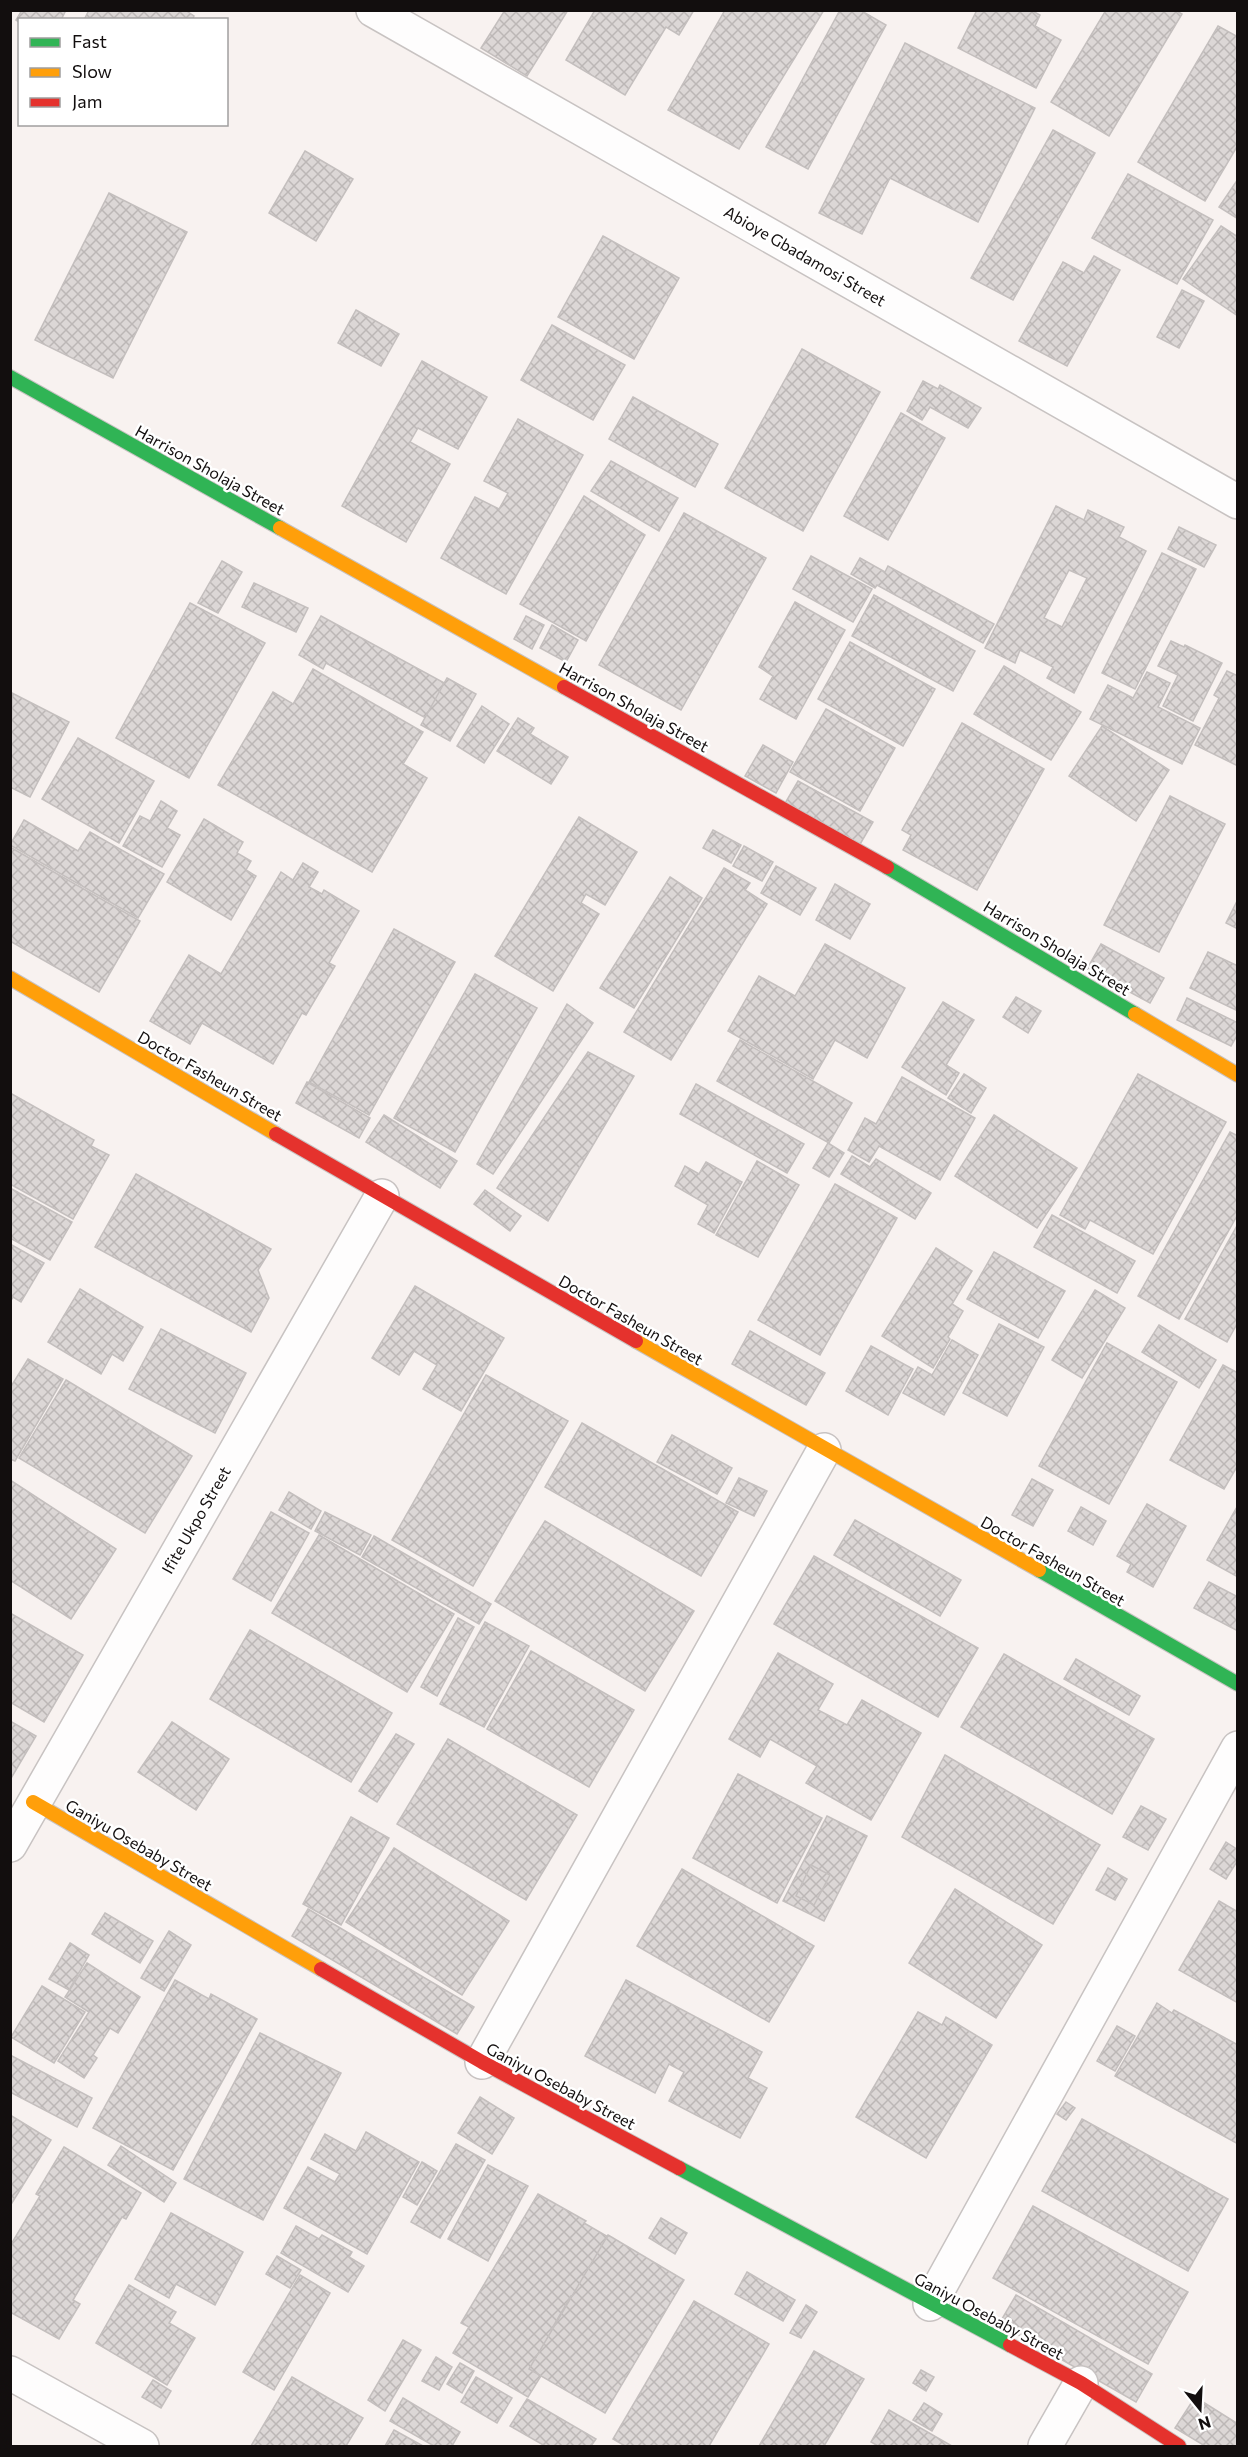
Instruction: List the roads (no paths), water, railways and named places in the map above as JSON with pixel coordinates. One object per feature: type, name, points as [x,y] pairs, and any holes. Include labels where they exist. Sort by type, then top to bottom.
[{"type":"street","name":"Abioye Gbadamosi Street","points":[[373,10],[1238,502]]},
{"type":"street","name":"Harrison Sholaja Street","points":[[10,377],[931,892],[1238,1075]]},
{"type":"street","name":"Doctor Fasheun Street","points":[[10,978],[382,1196],[1238,1684]]},
{"type":"street","name":"Ifite Ukpo Street","points":[[10,1845],[382,1196]]},
{"type":"street","points":[[482,2062],[824,1450]]},
{"type":"street","points":[[930,2304],[1238,1748]]},
{"type":"street","name":"Ganiyu Osebaby Street","points":[[33,1802],[482,2062],[1081,2383],[1179,2446]]},
{"type":"street","points":[[10,2373],[142,2446]]},
{"type":"street","points":[[1045,2446],[1081,2383]]}]
